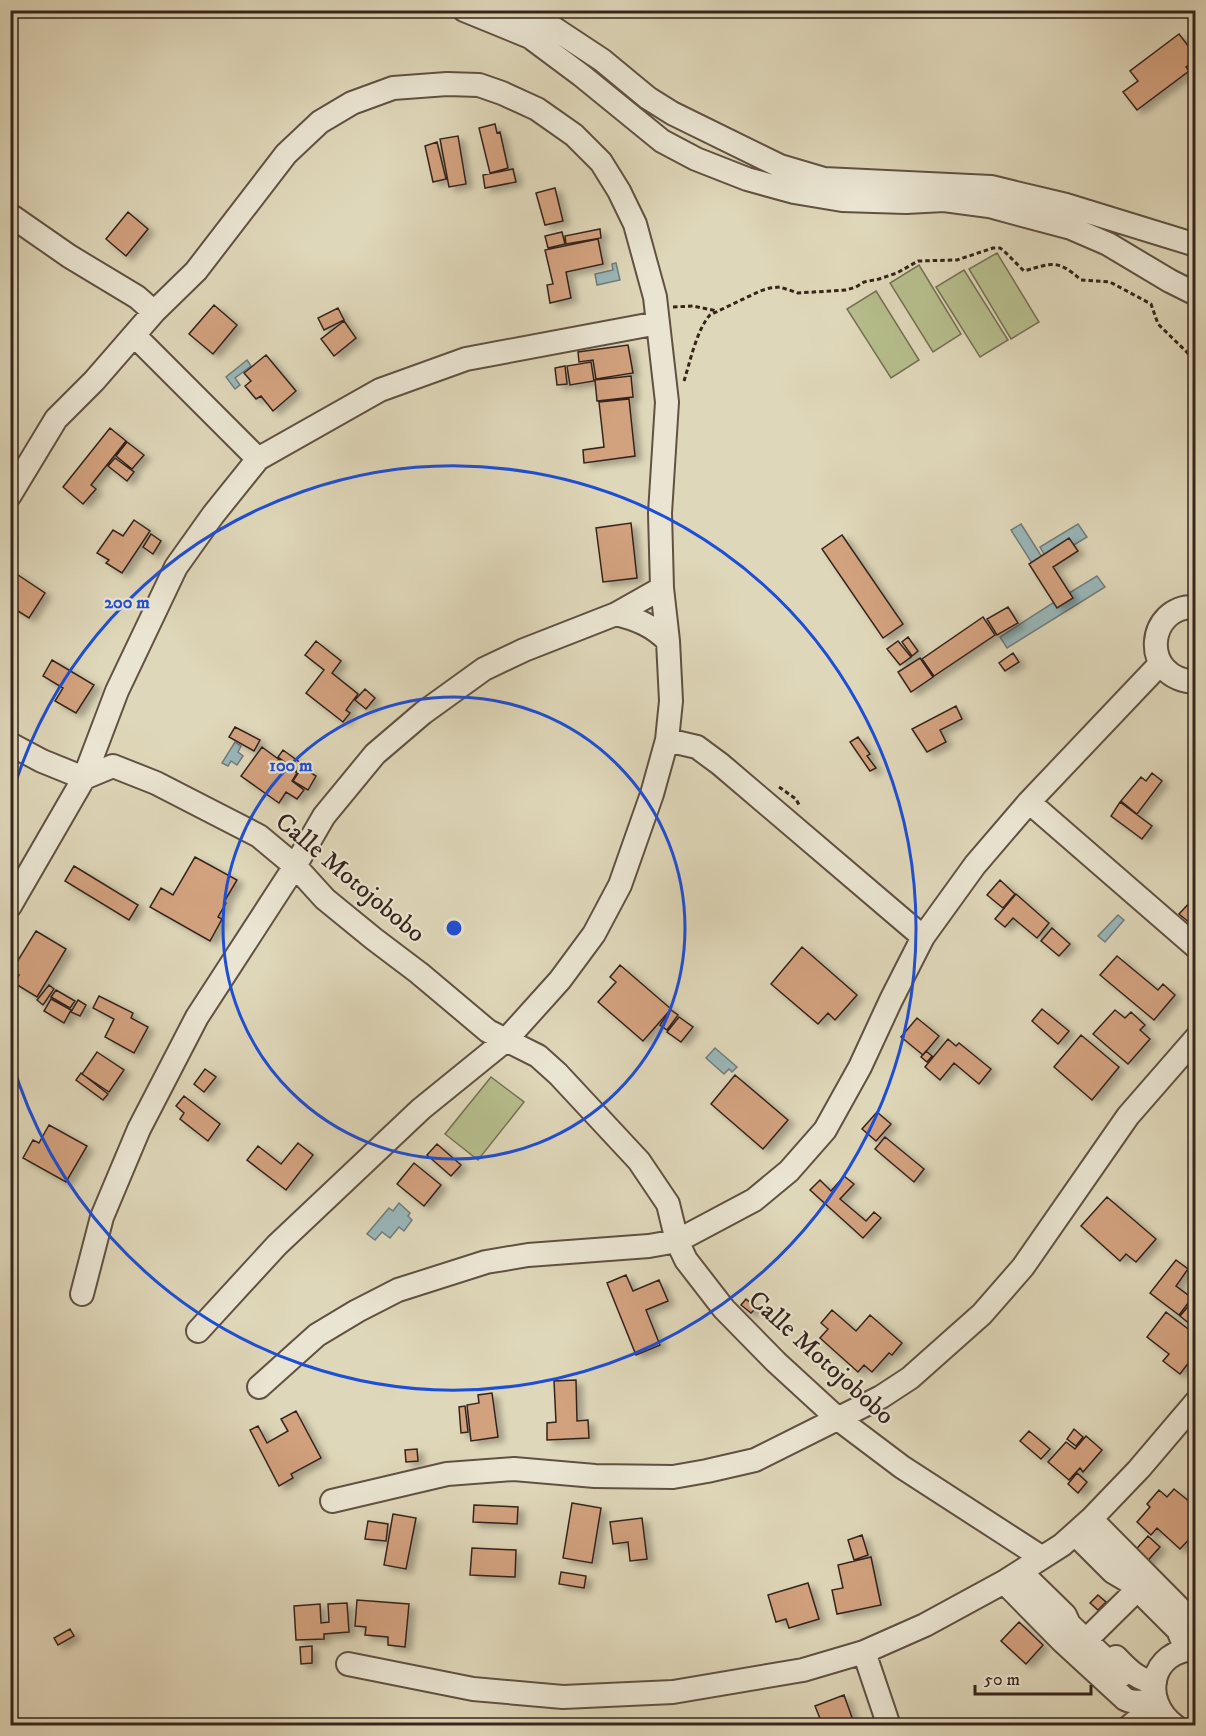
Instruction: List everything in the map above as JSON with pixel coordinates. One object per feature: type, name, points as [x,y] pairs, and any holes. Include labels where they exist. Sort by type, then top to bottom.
[{"type":"street","points":[[464,10],[530,37],[662,141],[696,159],[747,179],[794,192],[842,200],[906,202],[944,200],[989,206],[1071,228],[1099,240],[1196,294]]},
{"type":"street","points":[[514,10],[549,25],[602,60],[648,98],[672,113],[780,166],[824,179],[991,187],[1076,208],[1196,245]]},
{"type":"street","points":[[10,495],[56,419],[135,336],[154,312],[196,271],[286,154],[320,122],[352,103],[393,88],[447,84],[478,85],[502,93],[537,109],[574,135],[601,162],[619,191],[635,224],[658,317],[667,402],[660,513],[662,588],[671,701],[667,740],[652,794],[620,885],[594,934],[560,980],[506,1040],[412,1117],[277,1245],[198,1331]]},
{"type":"street","points":[[10,215],[69,256],[137,297],[154,312]]},
{"type":"street","points":[[10,906],[84,778],[117,691],[176,567],[213,515],[258,459],[380,390],[466,359],[658,317]]},
{"type":"street","points":[[135,336],[258,459]]},
{"type":"street","points":[[82,1294],[102,1217],[139,1129],[198,1017],[295,866],[324,816],[375,754],[423,713],[484,669],[524,650],[616,614],[662,588]]},
{"type":"street","points":[[1196,608],[1188,607],[1174,612],[1163,621],[1156,635],[1155,650],[1160,664],[1170,675],[1183,681],[1196,682]]},
{"type":"street","points":[[616,614],[635,618],[647,624],[668,641]]},
{"type":"street","points":[[259,1387],[317,1335],[398,1290],[486,1262],[528,1255],[649,1246],[677,1241],[754,1200],[789,1171],[825,1130],[860,1067],[923,937],[975,865],[1029,802],[1160,664]]},
{"type":"street","points":[[667,740],[697,747],[720,764],[923,937]]},
{"type":"street","points":[[10,744],[42,761],[84,778]]},
{"type":"street","name":"Calle Motojobobo","points":[[84,778],[113,766],[156,783],[259,836],[295,866],[325,899],[488,1031],[538,1056],[558,1074],[639,1161],[668,1204],[677,1241],[686,1260],[724,1309],[776,1362],[837,1418],[902,1467],[1041,1557]]},
{"type":"street","points":[[1029,802],[1196,947]]},
{"type":"street","points":[[332,1501],[447,1474],[514,1469],[595,1476],[673,1477],[707,1471],[755,1460],[881,1396],[910,1378],[982,1314],[1023,1267],[1128,1116],[1196,1038]]},
{"type":"street","points":[[348,1664],[473,1689],[563,1697],[673,1692],[803,1670],[864,1652],[925,1625],[1012,1577],[1062,1545],[1138,1469],[1196,1402]]},
{"type":"street","points":[[1083,1526],[1113,1572],[1196,1625]]},
{"type":"street","points":[[1083,1526],[1179,1630],[1187,1650],[1163,1665],[1155,1694],[1130,1725]]},
{"type":"street","points":[[1012,1577],[1065,1615],[1075,1618],[1084,1642]]},
{"type":"street","points":[[1012,1577],[1084,1642],[1144,1681],[1155,1694],[1164,1718],[1174,1725]]},
{"type":"street","points":[[1084,1642],[1139,1588]]},
{"type":"street","points":[[864,1652],[889,1725]]},
{"type":"path","points":[[683,384],[705,321],[718,311],[760,291],[780,287],[798,293],[846,290],[864,282],[897,273],[918,261],[957,260],[993,248],[1000,248],[1024,271],[1044,265],[1058,264],[1070,269],[1081,280],[1104,281],[1124,288],[1150,304],[1158,324],[1196,361]]},
{"type":"path","points":[[658,317],[693,306],[718,311]]},
{"type":"path","points":[[777,786],[795,799],[804,812]]},
{"type":"green space","points":[[997,253],[1039,322],[1011,339],[969,269]]},
{"type":"green space","points":[[919,265],[961,334],[933,352],[890,283]]},
{"type":"green space","points":[[964,270],[1008,340],[980,357],[936,287]]},
{"type":"green space","points":[[876,291],[919,360],[891,378],[847,309]]},
{"type":"green space","points":[[491,1077],[524,1102],[478,1160],[445,1134]]},
{"type":"water","points":[[616,263],[620,280],[597,285],[595,274],[613,270],[612,264]]},
{"type":"water","points":[[247,360],[251,366],[235,378],[240,385],[235,389],[226,377]]},
{"type":"water","points":[[1021,524],[1066,595],[1097,576],[1105,587],[1007,648],[1000,637],[1056,601],[1011,530]]},
{"type":"water","points":[[1078,524],[1087,537],[1048,561],[1040,547]]},
{"type":"water","points":[[235,742],[241,746],[238,752],[243,756],[237,765],[231,761],[228,766],[222,763]]},
{"type":"water","points":[[1118,915],[1124,920],[1105,942],[1098,936]]},
{"type":"water","points":[[715,1048],[737,1067],[732,1072],[729,1069],[724,1074],[706,1058]]},
{"type":"water","points":[[399,1203],[410,1213],[408,1216],[412,1220],[404,1231],[399,1227],[390,1238],[382,1232],[375,1240],[367,1234],[389,1208],[393,1211]]},
{"type":"building","points":[[1179,34],[1196,56],[1196,60],[1186,67],[1189,71],[1137,110],[1123,92],[1138,81],[1130,71]]},
{"type":"building","points":[[495,124],[497,133],[500,132],[508,168],[490,173],[479,128]]},
{"type":"building","points":[[458,136],[466,184],[449,187],[440,139]]},
{"type":"building","points":[[437,142],[446,179],[433,182],[425,146]]},
{"type":"building","points":[[513,169],[516,182],[485,188],[483,175]]},
{"type":"building","points":[[555,188],[563,221],[545,225],[536,193]]},
{"type":"building","points":[[128,212],[148,229],[126,256],[106,239]]},
{"type":"building","points":[[600,229],[601,238],[566,244],[565,236]]},
{"type":"building","points":[[562,232],[565,244],[548,248],[545,236]]},
{"type":"building","points":[[598,239],[603,264],[566,272],[571,298],[550,303],[547,285],[553,284],[545,250]]},
{"type":"building","points":[[214,305],[237,325],[213,354],[189,334]]},
{"type":"building","points":[[338,308],[344,320],[324,330],[318,318]]},
{"type":"building","points":[[344,321],[356,338],[334,356],[321,339]]},
{"type":"building","points":[[628,345],[633,373],[596,379],[593,360],[579,362],[578,352]]},
{"type":"building","points":[[266,355],[296,391],[273,411],[261,396],[256,399],[245,386],[251,381],[244,373]]},
{"type":"building","points":[[591,362],[594,381],[570,385],[567,366]]},
{"type":"building","points":[[565,366],[567,384],[557,385],[555,368]]},
{"type":"building","points":[[631,376],[633,397],[597,401],[595,380]]},
{"type":"building","points":[[629,399],[635,456],[584,463],[583,450],[604,447],[599,402]]},
{"type":"building","points":[[110,428],[126,441],[91,485],[96,489],[83,504],[63,487]]},
{"type":"building","points":[[127,442],[144,455],[132,469],[116,456]]},
{"type":"building","points":[[115,458],[134,472],[127,481],[108,466]]},
{"type":"building","points":[[134,520],[150,531],[122,573],[106,563],[109,560],[97,553],[113,530],[123,536]]},
{"type":"building","points":[[631,523],[637,578],[603,582],[596,528]]},
{"type":"building","points":[[151,534],[161,541],[153,554],[143,547]]},
{"type":"building","points":[[842,535],[903,624],[883,638],[822,549]]},
{"type":"building","points":[[1069,538],[1078,551],[1053,567],[1073,598],[1057,608],[1029,564]]},
{"type":"building","points":[[12,571],[45,593],[29,618],[10,606]]},
{"type":"building","points":[[1008,607],[1018,623],[997,635],[987,619]]},
{"type":"building","points":[[983,617],[995,635],[934,676],[922,659]]},
{"type":"building","points":[[908,637],[918,651],[912,656],[902,642]]},
{"type":"building","points":[[316,641],[341,661],[332,673],[358,694],[346,710],[350,713],[343,722],[306,693],[324,670],[305,655]]},
{"type":"building","points":[[898,641],[911,657],[900,665],[887,649]]},
{"type":"building","points":[[1013,653],[1019,662],[1005,671],[999,663]]},
{"type":"building","points":[[920,658],[933,677],[911,692],[898,672]]},
{"type":"building","points":[[52,660],[94,685],[76,713],[55,701],[63,688],[43,676]]},
{"type":"building","points":[[365,689],[375,698],[366,709],[355,700]]},
{"type":"building","points":[[956,706],[962,719],[940,730],[946,742],[927,752],[912,729]]},
{"type":"building","points":[[235,727],[260,740],[254,751],[229,737]]},
{"type":"building","points":[[858,737],[870,754],[867,756],[876,768],[870,771],[850,742]]},
{"type":"building","points":[[262,747],[297,773],[292,781],[304,790],[297,799],[286,792],[279,803],[241,776]]},
{"type":"building","points":[[283,750],[302,764],[297,771],[278,757]]},
{"type":"building","points":[[302,767],[316,776],[308,790],[293,781]]},
{"type":"building","points":[[1152,773],[1162,781],[1137,814],[1121,801],[1141,777],[1146,781]]},
{"type":"building","points":[[1120,802],[1152,826],[1142,839],[1111,816]]},
{"type":"building","points":[[195,857],[237,880],[224,902],[226,903],[218,917],[222,919],[210,941],[150,907],[161,888],[173,895]]},
{"type":"building","points":[[74,866],[138,905],[129,920],[65,881]]},
{"type":"building","points":[[1000,880],[1015,894],[1003,908],[987,895]]},
{"type":"building","points":[[1016,894],[1049,923],[1037,938],[1013,918],[1005,927],[995,919]]},
{"type":"building","points":[[1196,896],[1196,928],[1179,914]]},
{"type":"building","points":[[1052,928],[1070,944],[1059,956],[1041,941]]},
{"type":"building","points":[[36,931],[66,949],[37,997],[14,983],[19,975],[12,970]]},
{"type":"building","points":[[802,947],[857,995],[835,1020],[828,1013],[818,1024],[771,984]]},
{"type":"building","points":[[1117,956],[1158,990],[1163,984],[1175,995],[1154,1020],[1100,975]]},
{"type":"building","points":[[620,965],[671,1009],[643,1041],[598,1002],[616,982],[610,977]]},
{"type":"building","points":[[49,985],[54,989],[43,1005],[37,1000]]},
{"type":"building","points":[[56,990],[75,1001],[70,1008],[51,997]]},
{"type":"building","points":[[99,996],[133,1013],[131,1018],[148,1027],[134,1053],[105,1037],[114,1019],[93,1008]]},
{"type":"building","points":[[51,999],[71,1010],[64,1023],[44,1011]]},
{"type":"building","points":[[78,1000],[86,1005],[80,1016],[71,1012]]},
{"type":"building","points":[[1042,1009],[1069,1031],[1058,1044],[1032,1021]]},
{"type":"building","points":[[671,1010],[678,1015],[667,1030],[660,1025]]},
{"type":"building","points":[[1115,1010],[1125,1018],[1131,1012],[1145,1025],[1140,1030],[1150,1039],[1128,1064],[1093,1034]]},
{"type":"building","points":[[679,1017],[693,1027],[681,1042],[667,1032]]},
{"type":"building","points":[[917,1018],[939,1036],[923,1055],[901,1037]]},
{"type":"building","points":[[1081,1035],[1119,1067],[1092,1100],[1054,1067]]},
{"type":"building","points":[[948,1039],[956,1046],[959,1043],[991,1069],[979,1084],[954,1063],[940,1080],[925,1067]]},
{"type":"building","points":[[926,1051],[932,1056],[927,1062],[921,1057]]},
{"type":"building","points":[[97,1052],[124,1070],[109,1092],[82,1074]]},
{"type":"building","points":[[205,1069],[216,1077],[204,1092],[194,1084]]},
{"type":"building","points":[[81,1073],[108,1094],[103,1100],[76,1080]]},
{"type":"building","points":[[735,1075],[788,1120],[763,1149],[711,1104]]},
{"type":"building","points":[[184,1096],[220,1124],[208,1141],[180,1119],[184,1113],[176,1106]]},
{"type":"building","points":[[877,1112],[891,1124],[876,1141],[862,1129]]},
{"type":"building","points":[[49,1125],[87,1146],[66,1182],[23,1158],[33,1140],[39,1143]]},
{"type":"building","points":[[885,1137],[924,1169],[914,1182],[875,1149]]},
{"type":"building","points":[[298,1143],[313,1155],[286,1190],[247,1160],[258,1146],[281,1164]]},
{"type":"building","points":[[437,1144],[461,1165],[451,1176],[427,1155]]},
{"type":"building","points":[[414,1163],[441,1185],[424,1206],[397,1184]]},
{"type":"building","points":[[844,1176],[854,1184],[840,1199],[866,1221],[874,1212],[881,1218],[863,1238],[810,1190],[820,1180],[831,1191]]},
{"type":"building","points":[[1107,1197],[1156,1239],[1136,1262],[1126,1254],[1120,1261],[1081,1226]]},
{"type":"building","points":[[1176,1260],[1188,1269],[1176,1286],[1192,1298],[1179,1315],[1150,1293]]},
{"type":"building","points":[[626,1275],[633,1291],[659,1280],[668,1301],[646,1310],[660,1345],[636,1355],[607,1283]]},
{"type":"building","points":[[746,1299],[756,1308],[751,1313],[741,1305]]},
{"type":"building","points":[[1191,1303],[1196,1306],[1196,1329],[1180,1316]]},
{"type":"building","points":[[832,1310],[856,1331],[870,1315],[902,1343],[892,1355],[889,1353],[872,1372],[864,1365],[858,1372],[820,1338],[828,1329],[821,1323]]},
{"type":"building","points":[[1166,1312],[1196,1335],[1196,1353],[1180,1374],[1163,1361],[1169,1354],[1147,1337]]},
{"type":"building","points":[[576,1380],[577,1421],[588,1420],[589,1438],[547,1440],[547,1423],[556,1422],[554,1381]]},
{"type":"building","points":[[492,1393],[498,1437],[471,1441],[467,1405],[479,1403],[478,1395]]},
{"type":"building","points":[[465,1406],[468,1432],[461,1433],[459,1407]]},
{"type":"building","points":[[296,1411],[321,1458],[291,1474],[293,1478],[279,1486],[250,1430],[258,1426],[267,1443],[288,1431],[281,1419]]},
{"type":"building","points":[[1074,1429],[1083,1437],[1076,1446],[1067,1439]]},
{"type":"building","points":[[1029,1431],[1050,1449],[1041,1459],[1020,1441]]},
{"type":"building","points":[[1086,1436],[1102,1450],[1083,1472],[1080,1468],[1069,1480],[1048,1462],[1066,1442],[1075,1449]]},
{"type":"building","points":[[417,1449],[418,1461],[406,1462],[405,1450]]},
{"type":"building","points":[[1077,1473],[1087,1482],[1078,1493],[1068,1484]]},
{"type":"building","points":[[1174,1489],[1196,1507],[1196,1532],[1180,1549],[1157,1528],[1151,1535],[1137,1522],[1150,1507],[1147,1504],[1159,1490],[1167,1497]]},
{"type":"building","points":[[572,1503],[601,1508],[592,1563],[563,1558]]},
{"type":"building","points":[[474,1505],[518,1507],[517,1524],[473,1522]]},
{"type":"building","points":[[393,1514],[416,1518],[406,1569],[384,1565]]},
{"type":"building","points":[[642,1518],[647,1559],[630,1561],[628,1542],[613,1544],[610,1522]]},
{"type":"building","points":[[368,1521],[388,1524],[386,1541],[365,1539]]},
{"type":"building","points":[[862,1535],[868,1555],[854,1560],[848,1540]]},
{"type":"building","points":[[1148,1536],[1160,1547],[1142,1567],[1130,1556]]},
{"type":"building","points":[[472,1548],[516,1550],[515,1577],[470,1575]]},
{"type":"building","points":[[871,1557],[881,1605],[837,1614],[832,1590],[843,1588],[838,1565]]},
{"type":"building","points":[[561,1572],[586,1576],[584,1588],[559,1584]]},
{"type":"building","points":[[808,1583],[819,1619],[789,1628],[786,1619],[776,1622],[768,1595]]},
{"type":"building","points":[[1098,1595],[1106,1602],[1098,1610],[1090,1603]]},
{"type":"building","points":[[357,1600],[409,1604],[405,1647],[388,1645],[388,1637],[365,1635],[366,1627],[355,1626]]},
{"type":"building","points":[[347,1603],[349,1632],[324,1634],[324,1639],[296,1640],[294,1606],[320,1604],[321,1623],[329,1622],[328,1604]]},
{"type":"building","points":[[1019,1622],[1043,1645],[1026,1664],[1001,1641]]},
{"type":"building","points":[[70,1629],[74,1636],[58,1645],[54,1638]]},
{"type":"building","points":[[312,1646],[312,1663],[301,1664],[300,1647]]},
{"type":"building","points":[[844,1695],[855,1726],[823,1726],[815,1706]]}]
